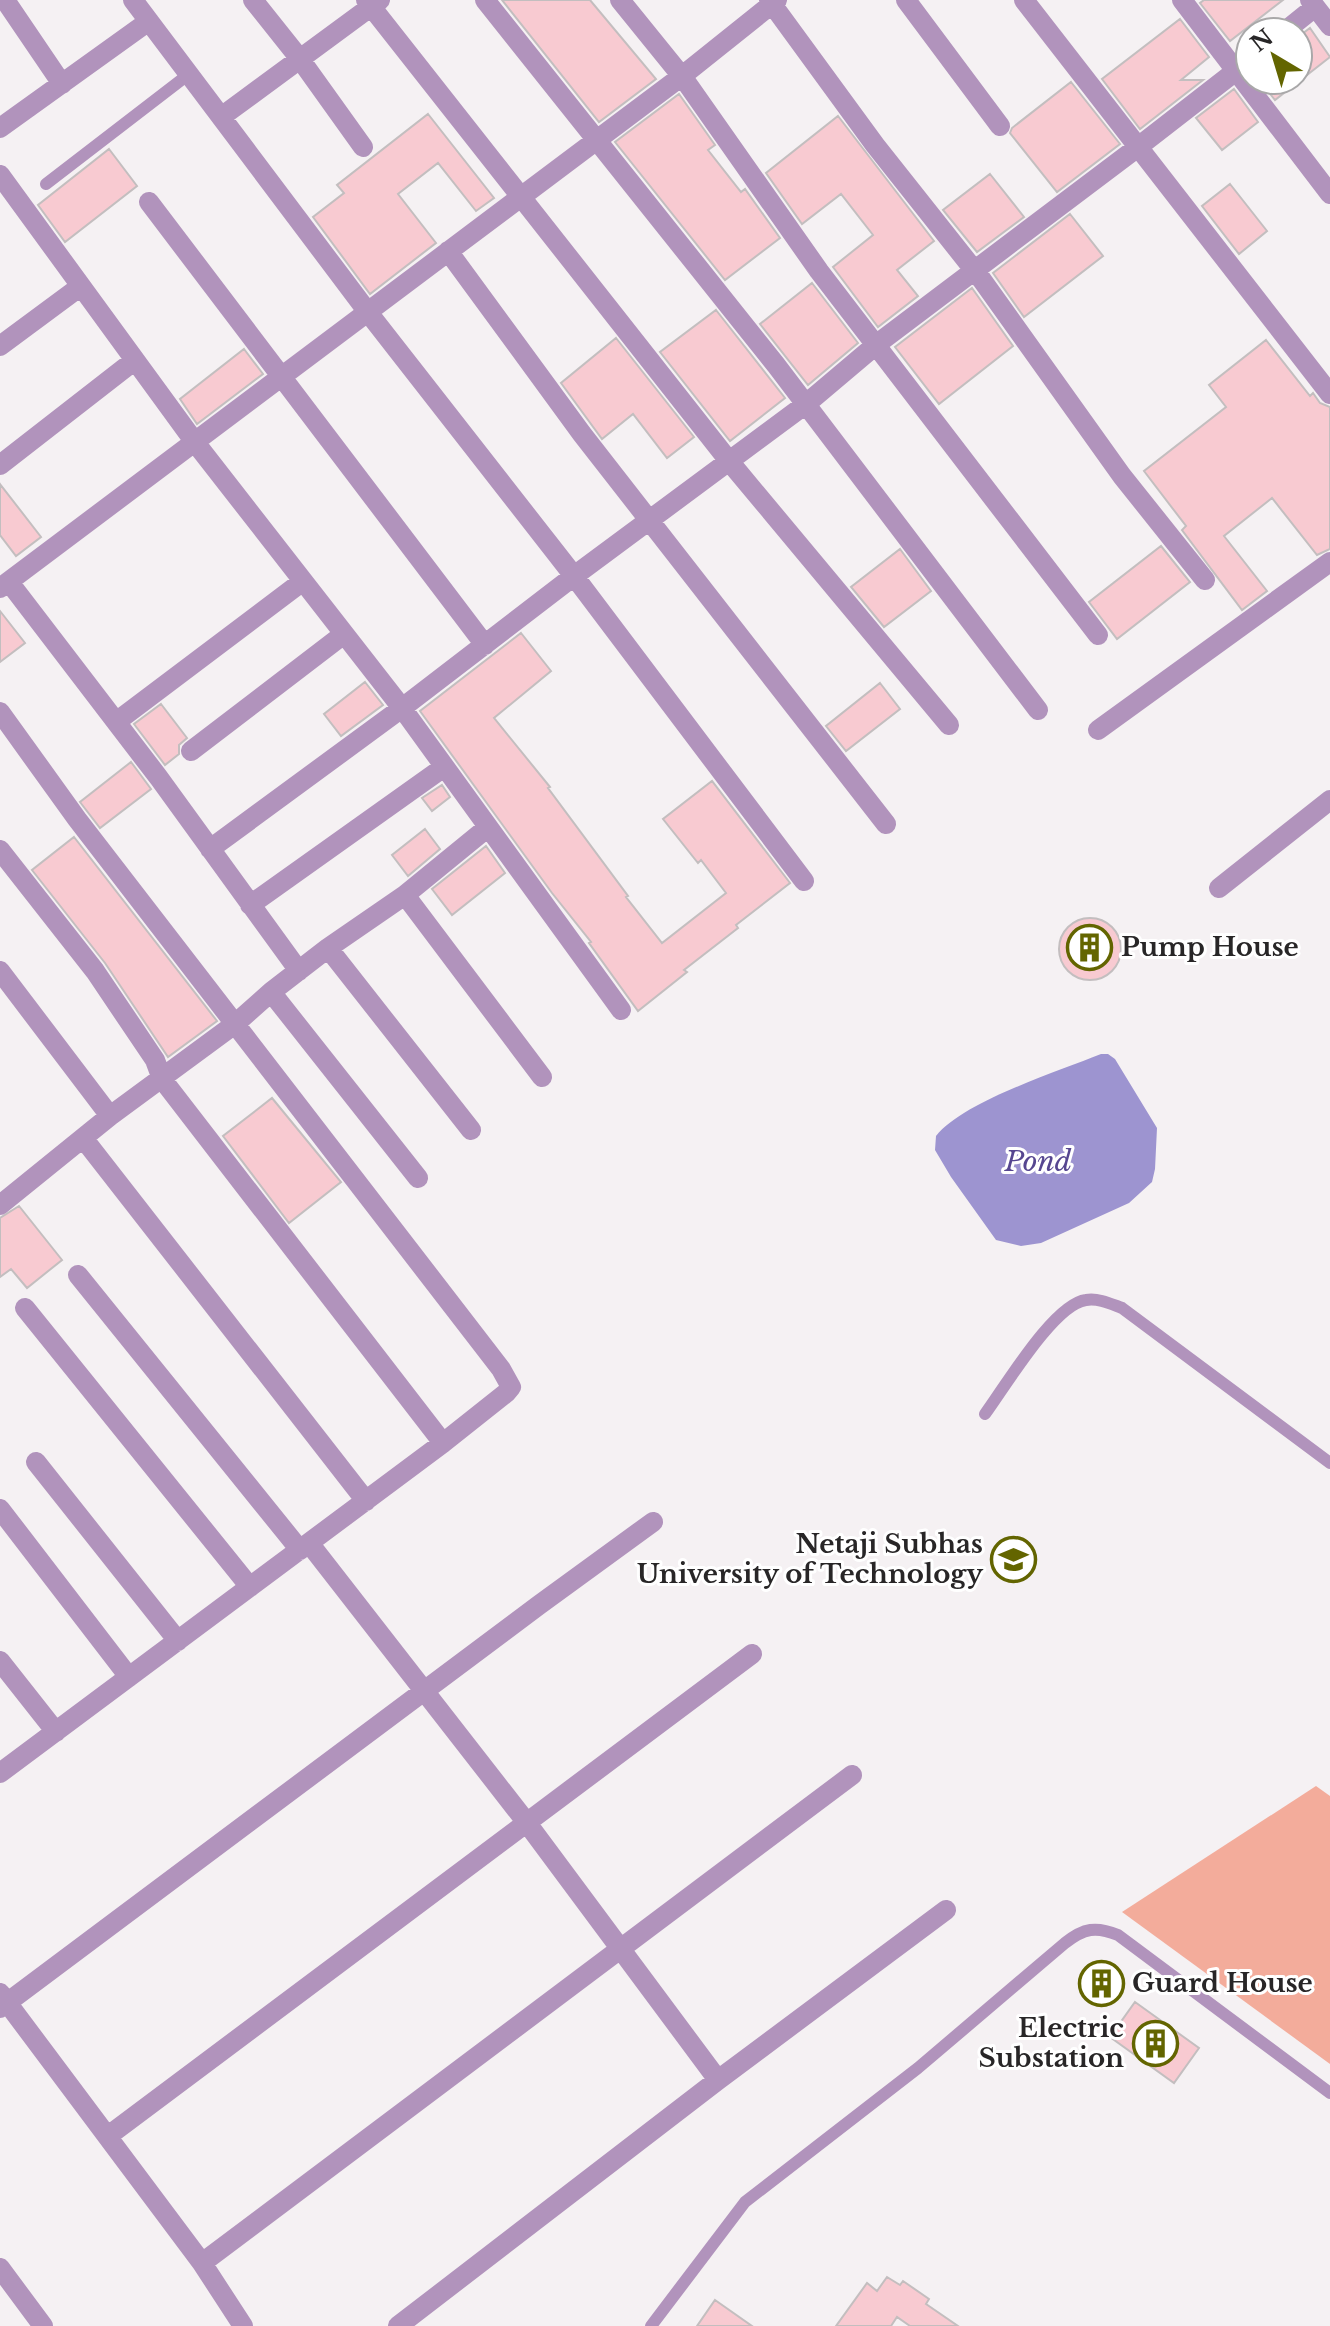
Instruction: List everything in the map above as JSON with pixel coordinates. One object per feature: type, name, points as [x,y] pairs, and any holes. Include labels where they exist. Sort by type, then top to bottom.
[{"type":"street","points":[[5,0],[62,84]]},
{"type":"street","points":[[133,0],[804,881]]},
{"type":"street","points":[[253,0],[363,147]]},
{"type":"street","points":[[485,0],[806,404],[1038,710]]},
{"type":"street","points":[[620,0],[682,76],[819,271],[1098,635]]},
{"type":"street","points":[[906,0],[1000,126]]},
{"type":"street","points":[[1024,0],[1330,394]]},
{"type":"street","points":[[1182,0],[1234,55]]},
{"type":"street","points":[[299,971],[116,722],[4,585],[682,76],[773,1],[875,145],[976,271],[1122,476],[1205,580]]},
{"type":"street","points":[[221,117],[372,2],[729,461],[949,725]]},
{"type":"street","points":[[1312,4],[1330,26]]},
{"type":"street","points":[[0,128],[149,21]]},
{"type":"street","points":[[210,849],[806,404],[877,344],[1234,72]]},
{"type":"street","points":[[1264,96],[1330,194]]},
{"type":"street","points":[[0,175],[194,441],[402,708],[621,1010]]},
{"type":"street","points":[[149,202],[485,645]]},
{"type":"street","points":[[448,251],[582,434],[886,824]]},
{"type":"street","points":[[0,346],[81,286]]},
{"type":"street","points":[[0,465],[135,360]]},
{"type":"street","points":[[1098,730],[1330,562]]},
{"type":"street","points":[[116,722],[303,581]]},
{"type":"street","points":[[191,751],[344,634]]},
{"type":"street","points":[[0,712],[77,819],[508,1378],[511,1387],[443,1443],[0,1773]]},
{"type":"street","points":[[250,905],[444,767]]},
{"type":"street","points":[[1219,888],[1330,800]]},
{"type":"street","points":[[0,1205],[110,1116],[235,1024],[328,948],[405,895],[487,828]]},
{"type":"street","points":[[0,850],[95,971],[155,1060],[162,1079],[443,1443]]},
{"type":"street","points":[[405,895],[542,1077]]},
{"type":"street","points":[[328,948],[471,1130]]},
{"type":"street","points":[[0,971],[110,1116]]},
{"type":"street","points":[[271,992],[418,1178]]},
{"type":"street","points":[[83,1138],[366,1501]]},
{"type":"street","points":[[78,1275],[305,1546],[527,1823],[718,2080]]},
{"type":"street","points":[[25,1308],[250,1587]]},
{"type":"street","points":[[36,1462],[178,1641]]},
{"type":"street","points":[[0,1509],[129,1677]]},
{"type":"street","points":[[243,2326],[202,2263],[108,2136],[2,2001],[653,1522]]},
{"type":"street","points":[[108,2136],[752,1654]]},
{"type":"street","points":[[0,1661],[56,1732]]},
{"type":"street","points":[[202,2263],[852,1775]]},
{"type":"street","points":[[398,2326],[718,2080],[946,1910]]},
{"type":"street","points":[[0,2268],[43,2326]]},
{"type":"lane","points":[[46,184],[189,74]]},
{"type":"lane","points":[[985,1414],[1053,1320],[1068,1307],[1086,1300],[1103,1301],[1122,1308],[1330,1463]]},
{"type":"lane","points":[[651,2326],[745,2202],[918,2068],[1065,1943],[1091,1928],[1105,1929],[1118,1935],[1330,2093]]},
{"type":"shaded area","points":[[1316,1786],[1330,1796],[1330,2064],[1122,1912]]},
{"type":"water","name":"Pond","points":[[1101,1054],[1115,1059],[1157,1128],[1152,1182],[1129,1203],[1041,1243],[1021,1246],[996,1240],[935,1150],[936,1136],[949,1123],[989,1099]]},
{"type":"building","points":[[502,0],[590,0],[656,79],[599,122]]},
{"type":"building","points":[[1204,0],[1283,0],[1262,16],[1234,16],[1234,38],[1230,41],[1200,3]]},
{"type":"building","points":[[1180,19],[1209,57],[1181,80],[1203,80],[1140,129],[1102,79]]},
{"type":"building","points":[[1314,34],[1330,57],[1314,70]]},
{"type":"building","points":[[1071,82],[1120,144],[1057,192],[1010,133],[1012,128]]},
{"type":"building","points":[[1234,89],[1234,96],[1239,96],[1258,122],[1222,150],[1196,118]]},
{"type":"building","points":[[679,94],[715,145],[708,150],[741,192],[745,189],[780,238],[725,280],[615,142]]},
{"type":"building","points":[[428,114],[494,198],[476,211],[438,163],[398,194],[436,243],[370,294],[313,217],[344,193],[337,185]]},
{"type":"building","points":[[838,116],[934,241],[897,270],[918,296],[878,327],[833,267],[873,235],[841,194],[802,224],[766,173]]},
{"type":"building","points":[[109,149],[137,186],[65,242],[38,205]]},
{"type":"building","points":[[990,174],[1024,217],[977,252],[943,210]]},
{"type":"building","points":[[1230,184],[1267,231],[1239,254],[1202,206]]},
{"type":"building","points":[[1070,214],[1103,256],[1024,317],[993,273]]},
{"type":"building","points":[[812,283],[858,343],[808,385],[760,324]]},
{"type":"building","points":[[972,288],[1013,346],[939,404],[895,347]]},
{"type":"building","points":[[716,310],[785,398],[730,441],[660,352]]},
{"type":"building","points":[[616,338],[694,437],[667,458],[633,414],[602,439],[561,383]]},
{"type":"building","points":[[1266,340],[1310,396],[1313,393],[1320,403],[1330,407],[1330,549],[1317,555],[1272,498],[1224,536],[1267,591],[1242,610],[1182,530],[1186,526],[1144,471],[1226,407],[1209,385]]},
{"type":"building","points":[[244,349],[263,374],[197,424],[180,399]]},
{"type":"building","points":[[0,484],[41,537],[16,556],[0,535]]},
{"type":"building","points":[[1161,546],[1190,582],[1117,639],[1089,602]]},
{"type":"building","points":[[900,549],[931,591],[884,627],[851,587]]},
{"type":"building","points":[[0,611],[25,643],[0,662]]},
{"type":"building","points":[[521,633],[551,671],[494,718],[550,787],[626,897],[662,943],[726,893],[663,819],[712,781],[790,883],[736,925],[738,928],[638,1011],[591,942],[420,711]]},
{"type":"building","points":[[365,682],[383,705],[341,736],[324,714]]},
{"type":"building","points":[[880,683],[900,709],[846,751],[826,726]]},
{"type":"building","points":[[161,704],[187,738],[179,745],[179,754],[165,765],[134,724]]},
{"type":"building","points":[[131,762],[151,789],[100,828],[80,802]]},
{"type":"building","points":[[442,785],[450,797],[432,811],[422,798]]},
{"type":"building","points":[[425,829],[440,849],[408,876],[392,855]]},
{"type":"building","points":[[74,837],[217,1021],[168,1057],[105,963],[32,870]]},
{"type":"building","points":[[486,846],[505,873],[452,915],[432,889]]},
{"type":"building","name":"Pump House","points":[[1090,918],[1102,920],[1112,927],[1119,937],[1119,961],[1112,971],[1102,978],[1090,980],[1078,978],[1068,971],[1061,961],[1059,949],[1061,937],[1068,927],[1078,920]]},
{"type":"building","points":[[272,1098],[341,1182],[289,1223],[223,1136]]},
{"type":"building","points":[[19,1206],[62,1260],[27,1288],[11,1269],[0,1277],[0,1218]]},
{"type":"building","name":"Guard House","points":[[1098,1966],[1118,1980],[1104,2000],[1083,1985]]},
{"type":"building","name":"Electric Substation","points":[[1135,2002],[1199,2048],[1174,2083],[1110,2037]]},
{"type":"building","points":[[887,2277],[900,2285],[903,2281],[929,2299],[926,2304],[958,2326],[910,2326],[897,2317],[891,2326],[836,2326],[867,2283],[877,2291]]},
{"type":"building","points":[[715,2300],[752,2326],[697,2326]]},
{"type":"place","name":"Pump House","points":[[1090,947]]},
{"type":"place","name":"Netaji Subhas University of Technology","points":[[1014,1559]]},
{"type":"place","name":"Guard House","points":[[1101,1983]]},
{"type":"place","name":"Electric Substation","points":[[1155,2043]]}]
